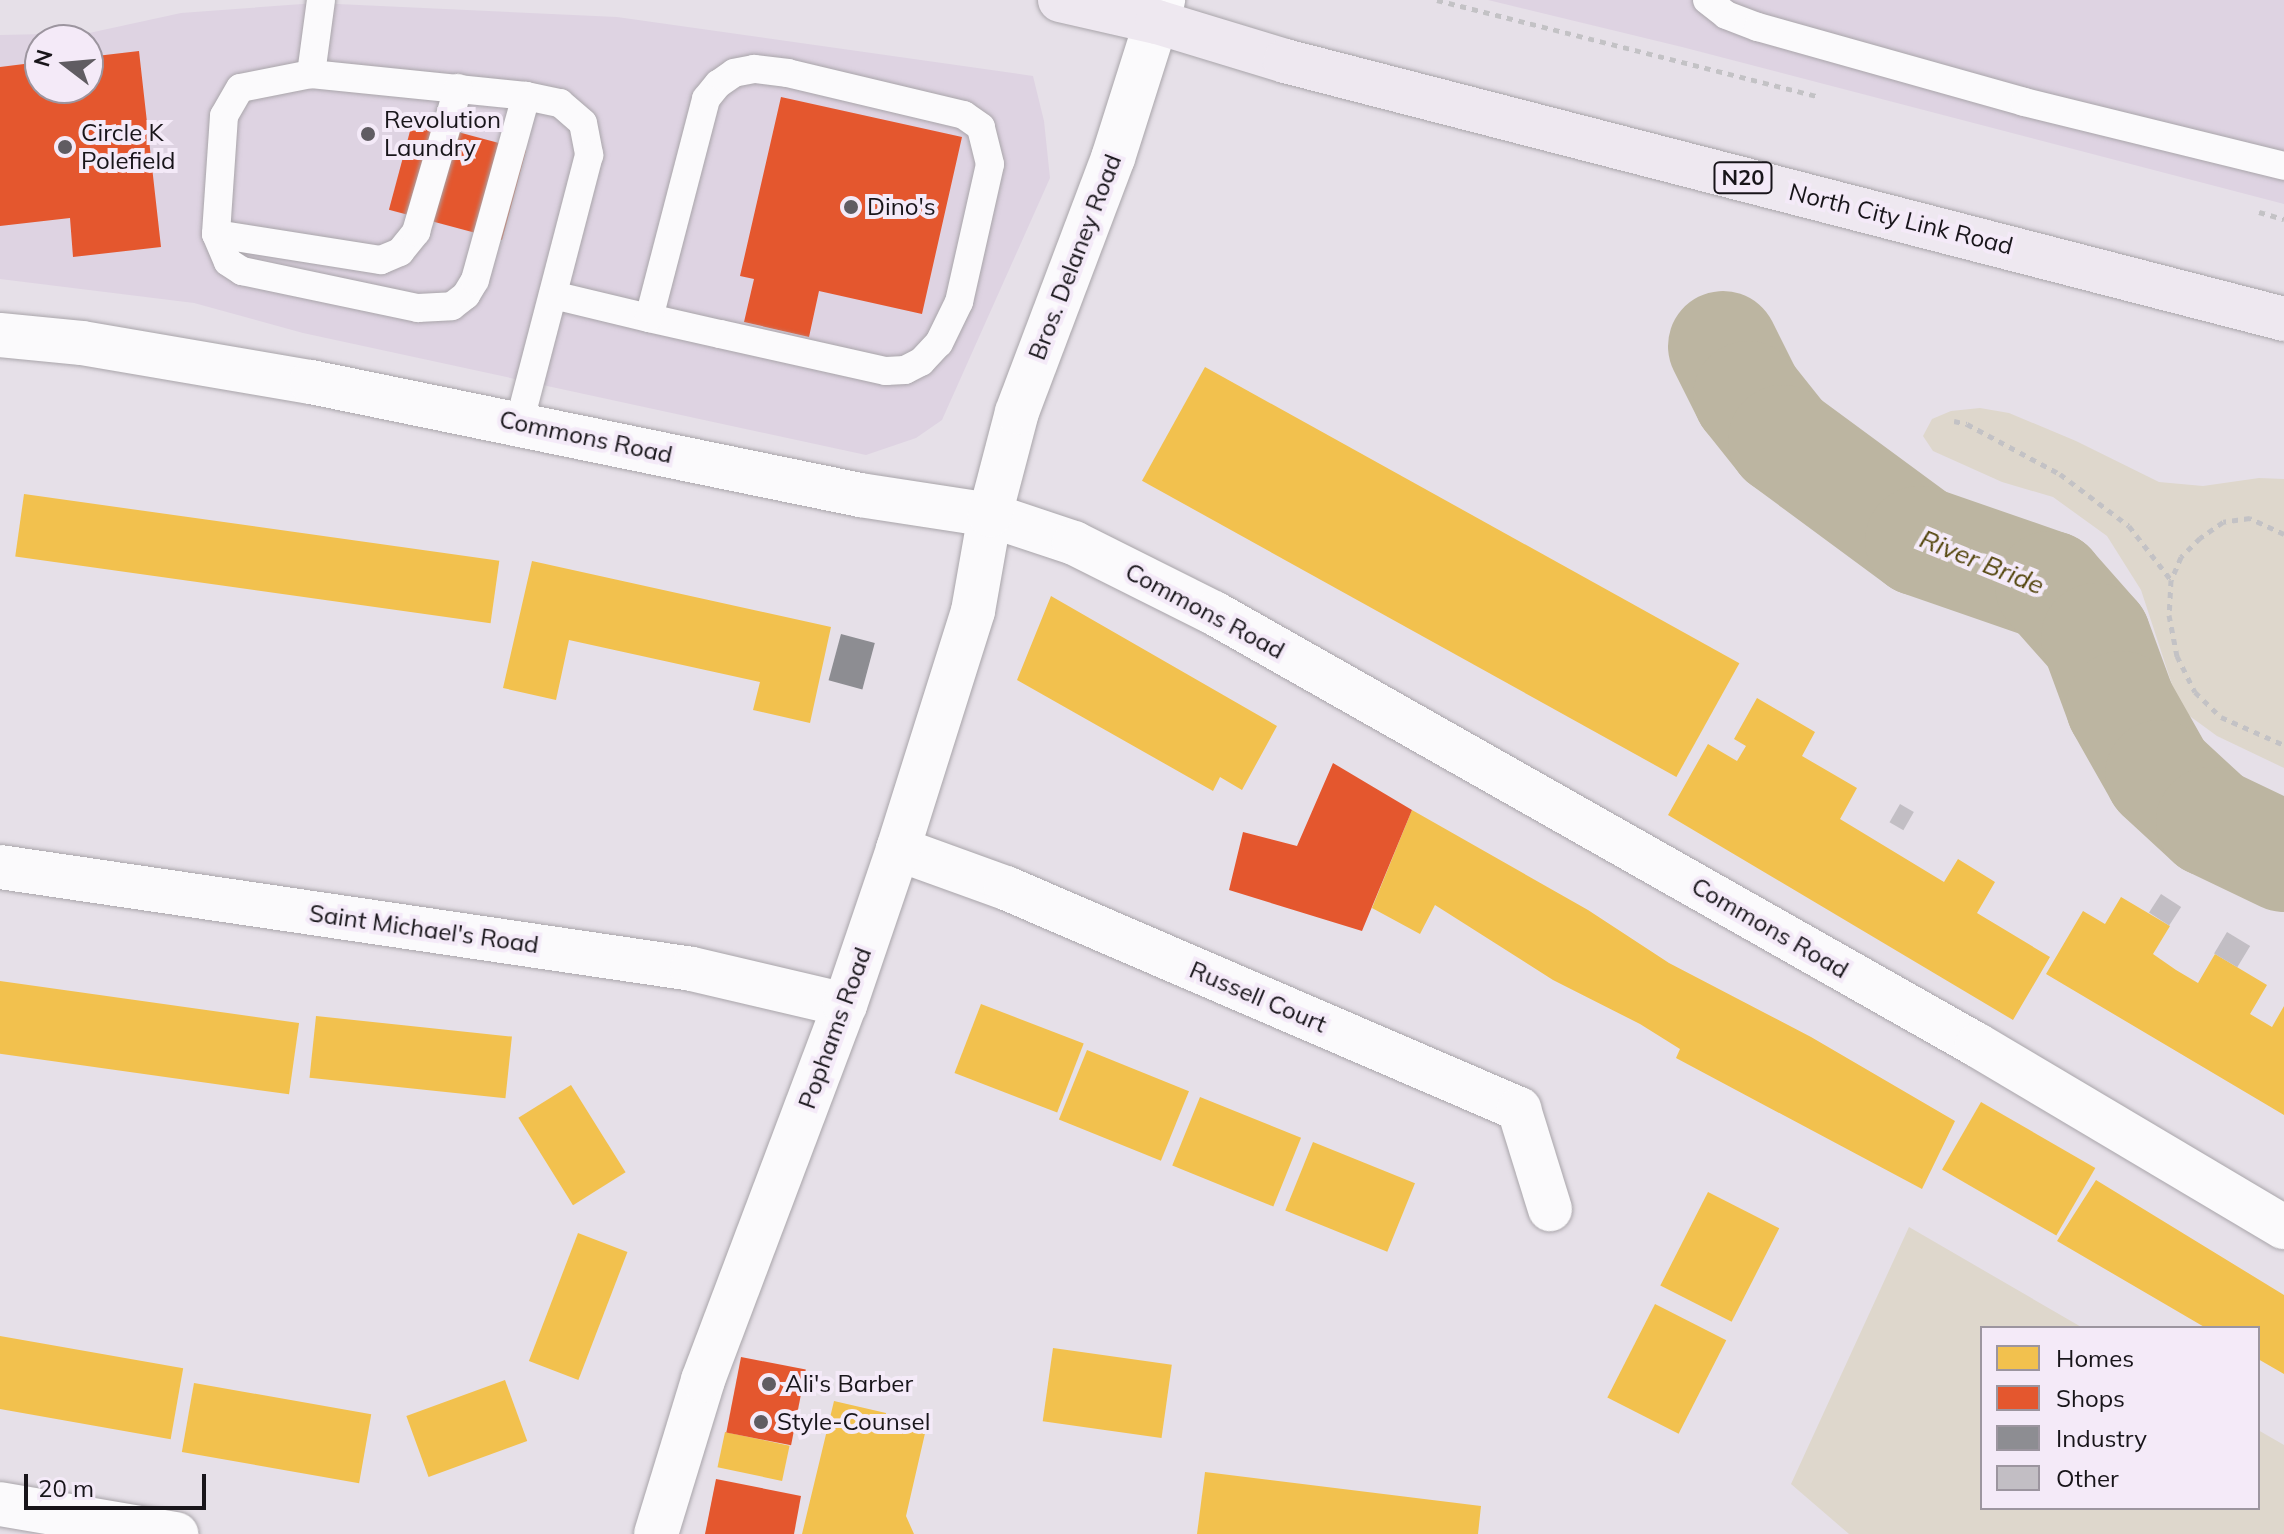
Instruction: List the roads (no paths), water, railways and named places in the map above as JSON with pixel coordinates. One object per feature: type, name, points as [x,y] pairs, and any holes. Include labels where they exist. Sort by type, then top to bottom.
[{"type":"highway","name":"N20","points":[[1060,0],[1160,11]]},
{"type":"highway","name":"North City Link Road","points":[[1160,11],[1285,61],[2284,319]]},
{"type":"street","name":"Bros. Delaney Road","points":[[990,515],[1017,412],[1113,158],[1160,11]]},
{"type":"street","name":"Commons Road","points":[[0,335],[82,343],[311,382],[860,495],[990,515],[1074,543],[1214,613],[1963,1037],[2284,1227]]},
{"type":"street","name":"Pophams Road","points":[[656,1534],[703,1380],[845,1005],[898,849],[973,611],[990,515]]},
{"type":"street","name":"Russell Court","points":[[898,849],[1006,888],[1519,1109],[1550,1209]]},
{"type":"street","name":"Saint Michael's Road","points":[[0,867],[692,969],[845,1005]]},
{"type":"street","points":[[0,1504],[176,1534]]},
{"type":"lane","points":[[311,74],[321,0]]},
{"type":"lane","points":[[1707,0],[1726,15],[1758,27],[2024,102],[2284,166]]},
{"type":"lane","points":[[553,295],[649,318],[886,371],[905,370],[921,362],[939,343],[959,302],[990,164],[981,127],[964,115],[788,73],[754,69],[734,73],[718,84],[706,99],[649,318]]},
{"type":"lane","points":[[519,423],[589,155],[583,123],[560,103],[526,96],[458,88],[311,74],[256,82],[240,88],[224,116],[216,234],[228,262],[242,271],[418,308],[452,306],[466,295],[475,280],[526,96]]},
{"type":"lane","points":[[216,234],[381,260],[400,252],[416,232],[458,88]]},
{"type":"waterway","name":"River Bride","points":[[1723,346],[1748,396],[1783,440],[1920,541],[2050,586],[2096,638],[2121,706],[2160,775],[2211,822],[2284,857]]},
{"type":"place","name":"Revolution Laundry","points":[[368,134]]},
{"type":"place","name":"Circle K Polefield","points":[[65,147]]},
{"type":"place","name":"Dino's","points":[[851,207]]},
{"type":"place","name":"Ali's Barber","points":[[769,1384]]},
{"type":"place","name":"Style-Counsel","points":[[761,1422]]}]
